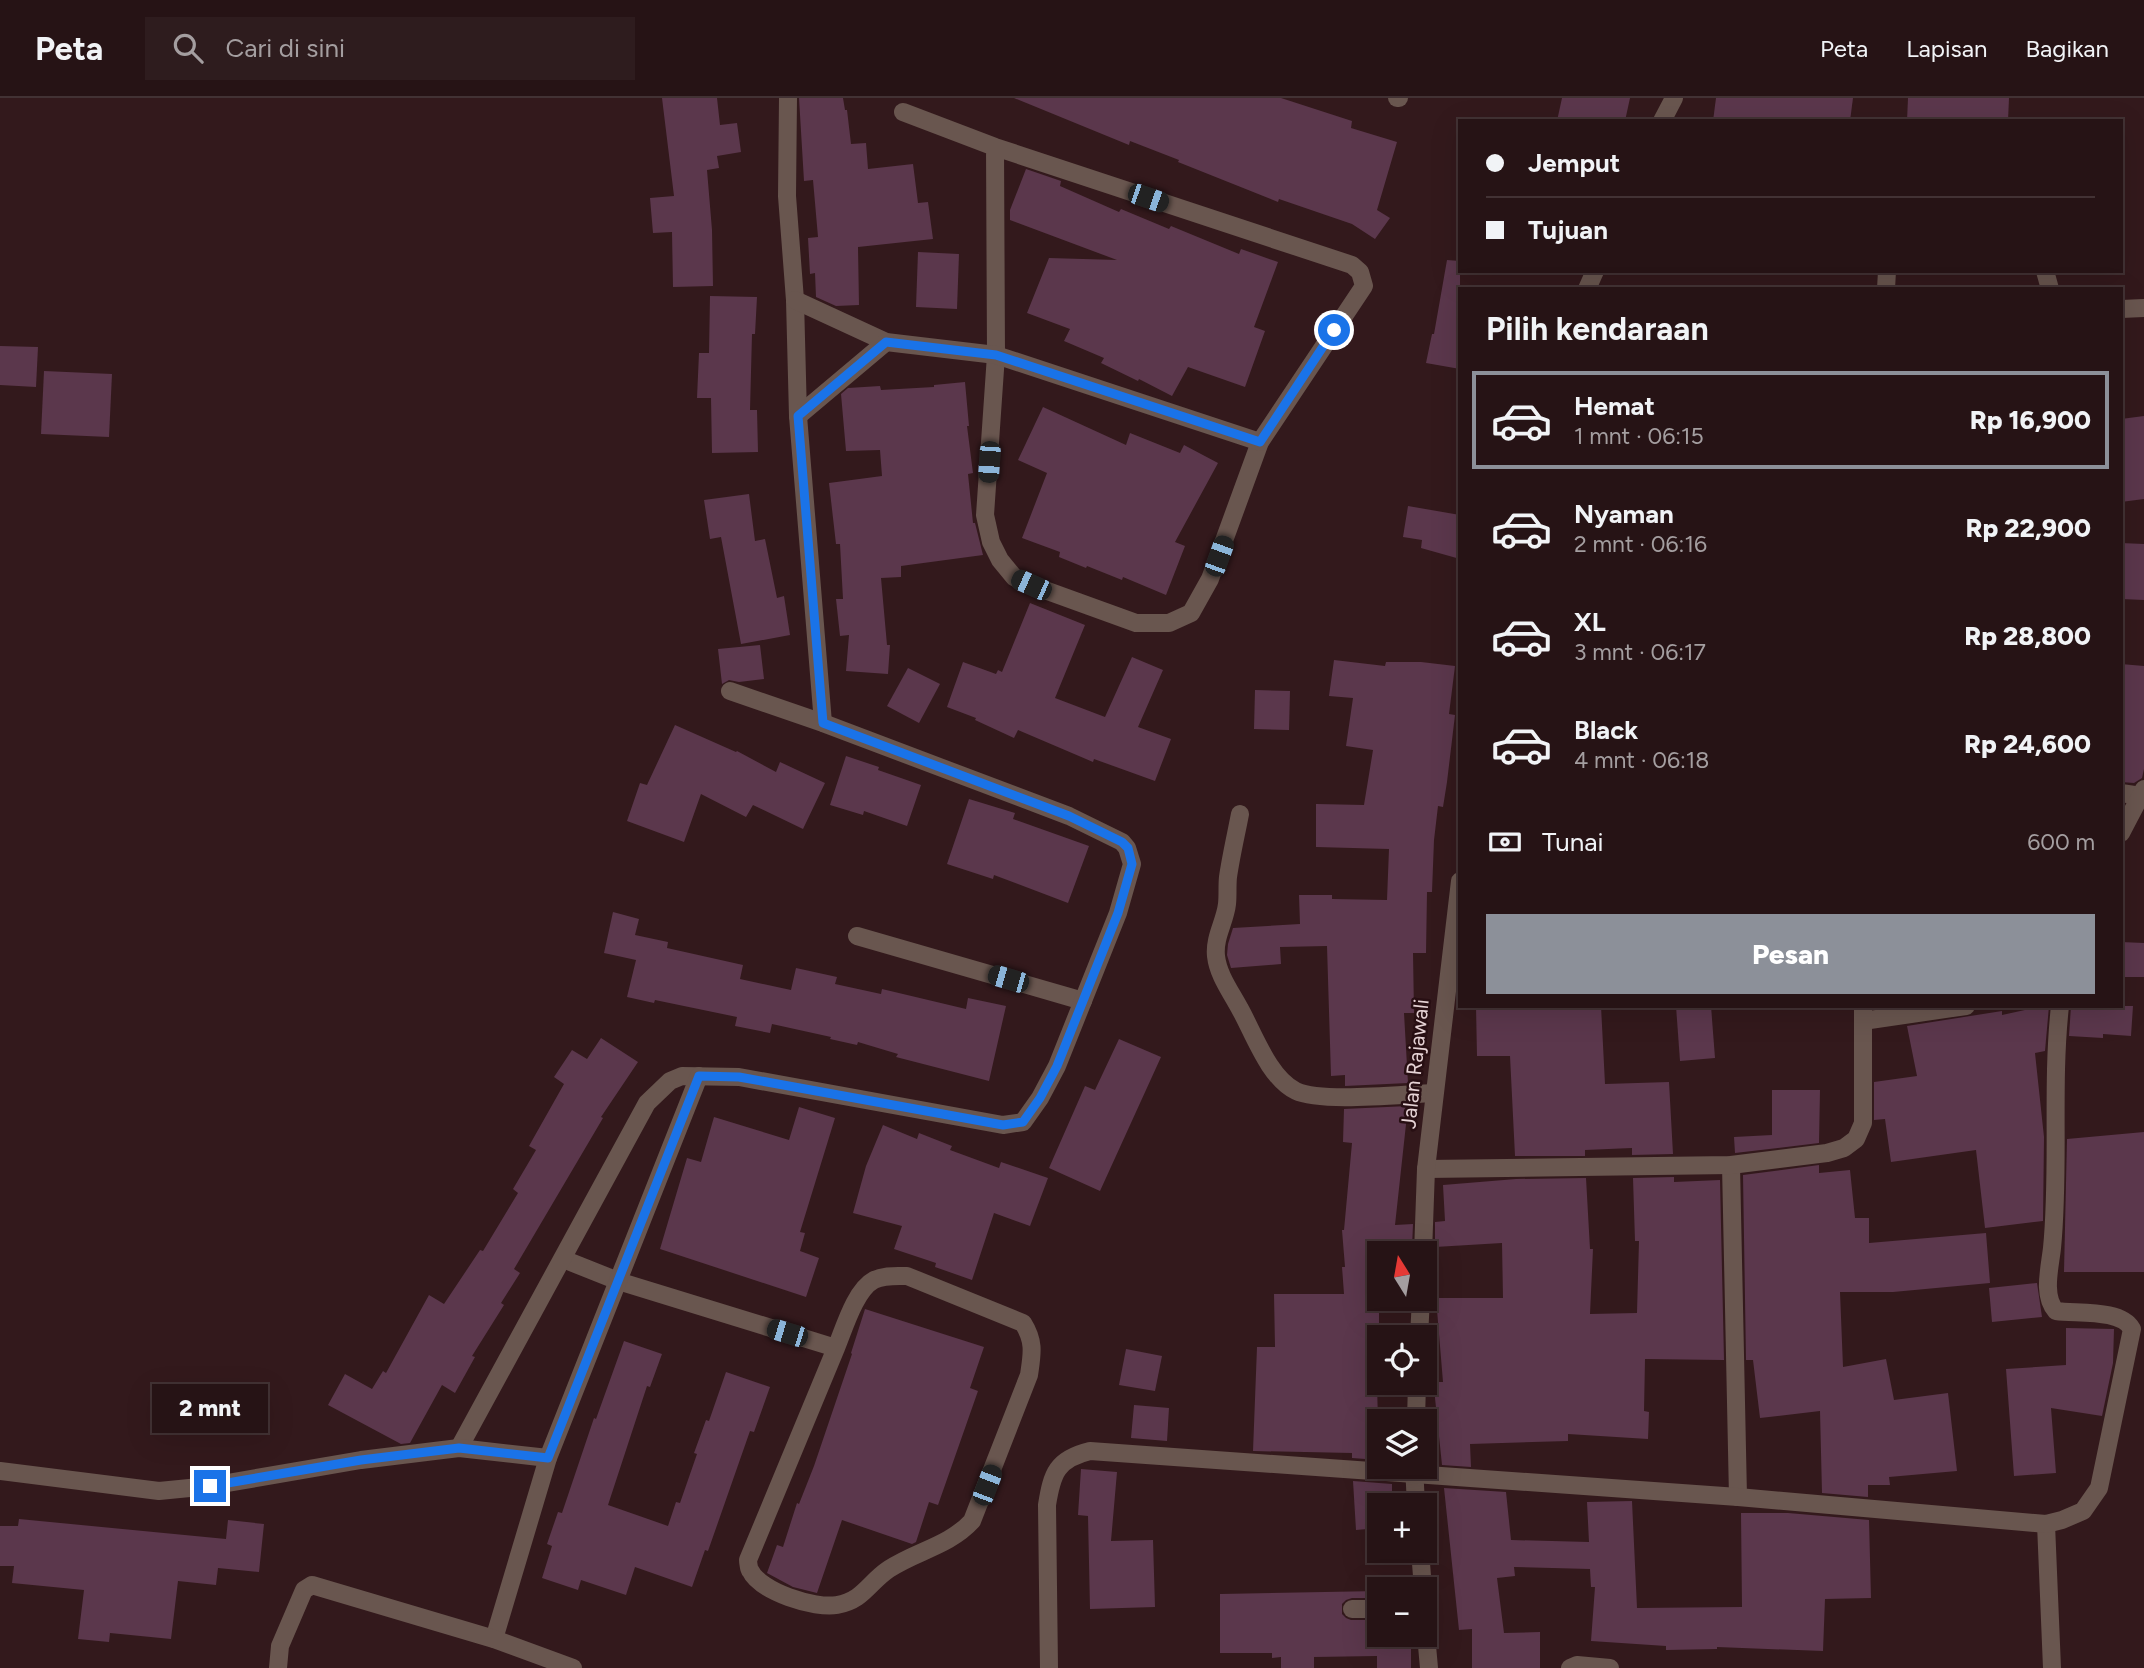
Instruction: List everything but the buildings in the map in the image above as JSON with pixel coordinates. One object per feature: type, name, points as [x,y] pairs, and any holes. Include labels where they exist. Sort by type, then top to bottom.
[{"type":"street","points":[[788,98],[787,196],[795,300],[798,416],[823,723]]},
{"type":"street","points":[[1663,119],[1674,98]]},
{"type":"street","points":[[903,112],[995,147],[1352,265],[1360,272],[1364,286],[1260,442],[1210,579],[1191,612],[1169,623],[1136,623],[1014,577],[1000,560],[991,542],[985,515],[996,355],[995,147]]},
{"type":"street","points":[[795,300],[886,342],[996,355],[1260,442]]},
{"type":"street","points":[[2123,309],[2144,308]]},
{"type":"street","points":[[798,416],[886,342]]},
{"type":"street","points":[[459,1448],[647,1103],[670,1081],[682,1076],[739,1077],[985,1122],[1013,1125],[1023,1122],[1057,1066],[1118,913],[1132,864],[1128,848],[1122,842],[1069,816],[823,723],[730,691]]},
{"type":"street","points":[[2123,793],[2142,793],[2123,830]]},
{"type":"street","points":[[1240,814],[1228,878],[1227,906],[1216,940],[1216,957],[1226,984],[1275,1072],[1285,1084],[1309,1095],[1336,1097],[1434,1093]]},
{"type":"street","name":"Jalan Rajawali","points":[[1423,1241],[1426,1169],[1458,897]]},
{"type":"street","points":[[857,936],[1083,1001]]},
{"type":"street","points":[[1426,1169],[1731,1165],[1827,1153],[1844,1148],[1856,1139],[1863,1123],[1863,1014],[1940,1008]]},
{"type":"street","points":[[1437,1472],[2046,1524],[2083,1511],[2099,1488],[2133,1329],[2124,1319],[2113,1315],[2056,1311],[2049,1299],[2048,1283],[2055,1215],[2054,1132],[2060,1008]]},
{"type":"street","points":[[494,1639],[548,1458],[699,1076]]},
{"type":"street","points":[[1731,1165],[1738,1497]]},
{"type":"street","points":[[563,1259],[618,1281],[836,1348]]},
{"type":"street","points":[[886,1276],[906,1276],[1023,1323],[1031,1336],[1032,1352],[1029,1375],[972,1521],[945,1543],[886,1570],[853,1600],[835,1605],[811,1605],[765,1585],[749,1570],[748,1560],[836,1348],[858,1297],[872,1281],[886,1276]]},
{"type":"street","points":[[0,1471],[159,1491],[210,1486],[361,1460],[459,1448],[548,1458]]},
{"type":"street","points":[[1049,1668],[1047,1505],[1051,1481],[1070,1456],[1090,1451],[1367,1467]]},
{"type":"street","points":[[2046,1524],[2052,1668]]},
{"type":"street","points":[[278,1668],[280,1646],[304,1590],[312,1585],[494,1639],[573,1668]]},
{"type":"street","points":[[1352,1609],[1367,1609]]},
{"type":"street","points":[[1427,1647],[1429,1668]]},
{"type":"street","points":[[1570,1668],[1577,1665],[1610,1668]]},
{"type":"route","points":[[210,1486],[361,1460],[459,1448],[548,1458],[699,1076],[739,1077],[1003,1125],[1023,1122],[1057,1066],[1118,913],[1132,864],[1128,848],[1122,842],[1069,816],[823,723],[798,416],[886,342],[996,355],[1260,442],[1334,330]]}]
